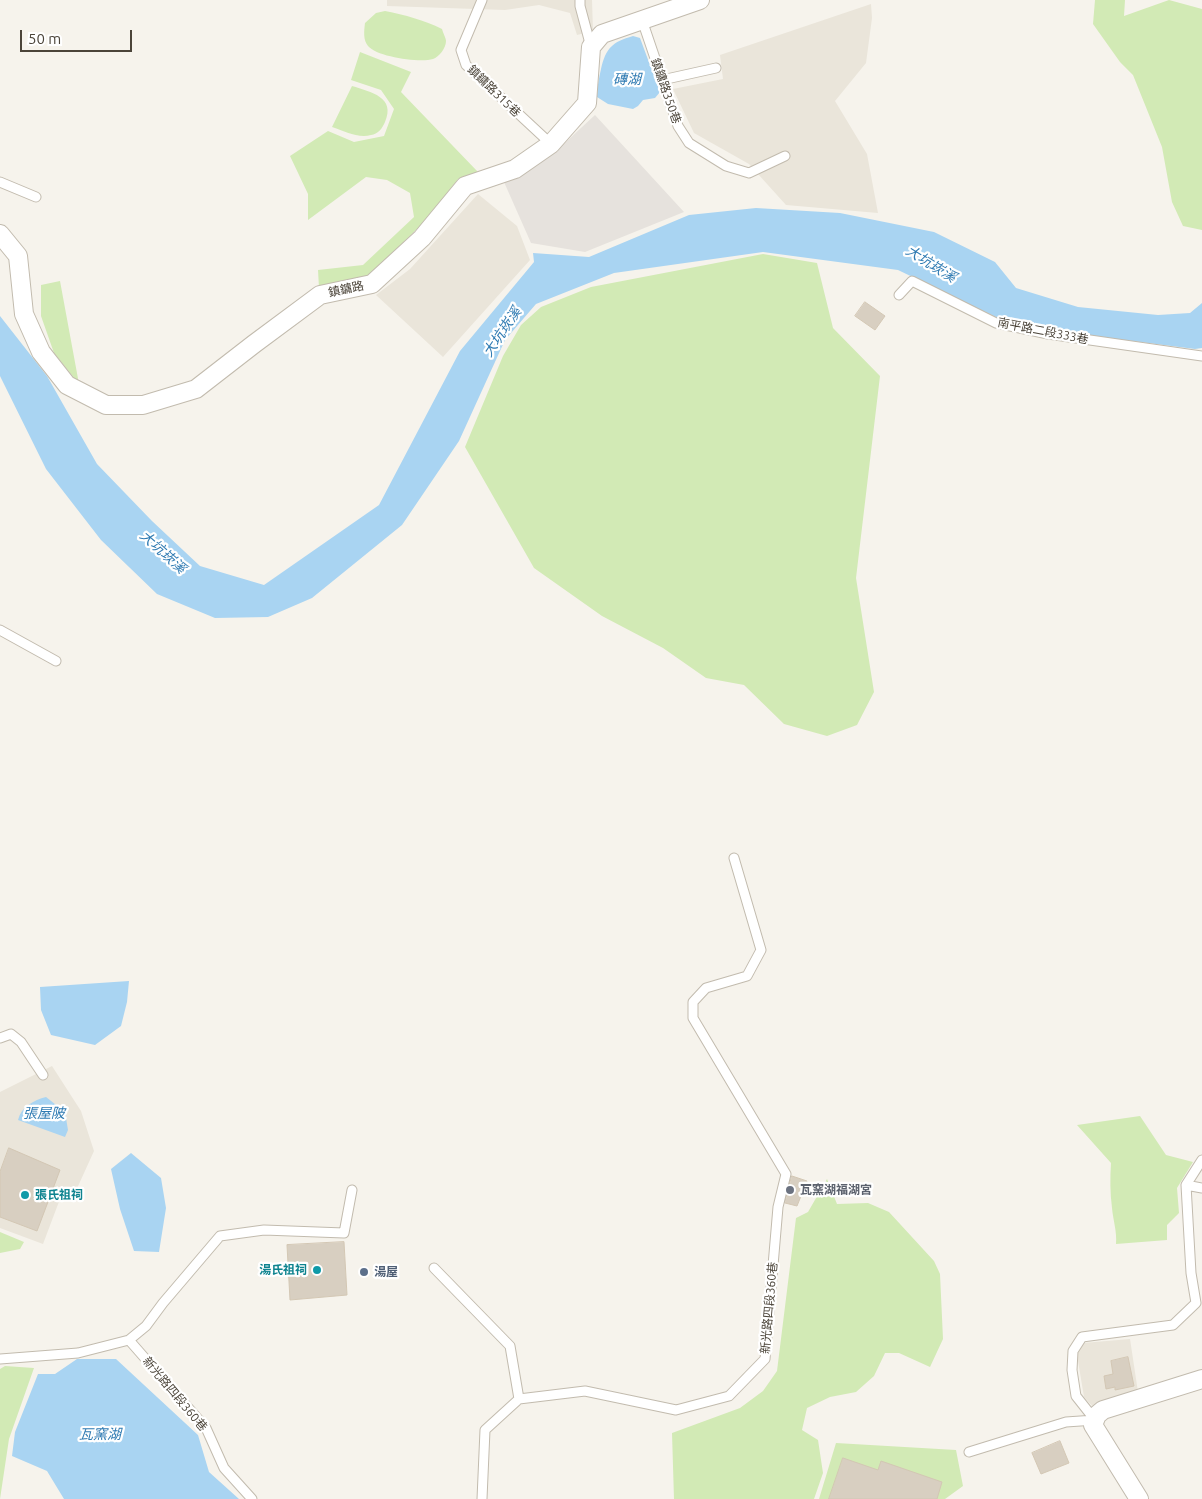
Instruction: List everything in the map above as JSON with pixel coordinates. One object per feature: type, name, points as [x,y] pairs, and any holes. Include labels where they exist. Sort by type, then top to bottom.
[{"type":"street","points":[[591,46],[602,34],[700,0]]},
{"type":"street","name":"鎮鏞路","points":[[0,234],[18,256],[24,314],[41,352],[67,385],[106,404],[143,405],[196,389],[320,295],[372,284],[422,238],[466,186],[515,169],[551,144],[587,103],[591,46]]},
{"type":"street","points":[[1140,1499],[1093,1425],[1094,1420],[1103,1410],[1202,1379]]},
{"type":"lane","name":"鎮鏞路315巷","points":[[482,0],[461,50],[466,65],[551,144]]},
{"type":"lane","points":[[580,0],[591,46]]},
{"type":"lane","name":"鎮鏞路350巷","points":[[642,20],[678,126],[689,143],[726,166],[749,173],[785,156]]},
{"type":"lane","points":[[662,80],[716,68]]},
{"type":"lane","points":[[0,182],[36,197]]},
{"type":"lane","name":"南平路二段333巷","points":[[899,296],[912,281],[996,323],[1048,334],[1202,356]]},
{"type":"lane","points":[[0,630],[56,662]]},
{"type":"lane","name":"新光路四段360巷","points":[[519,1399],[585,1391],[676,1410],[730,1396],[765,1359],[778,1207],[786,1174],[693,1018],[693,1002],[706,988],[747,976],[761,950],[734,858]]},
{"type":"lane","points":[[0,1038],[11,1034],[21,1042],[44,1075]]},
{"type":"lane","points":[[1094,1420],[1076,1396],[1072,1370],[1073,1351],[1082,1337],[1173,1325],[1196,1303],[1191,1273],[1186,1185],[1202,1160]]},
{"type":"lane","points":[[1186,1185],[1202,1188]]},
{"type":"lane","points":[[1,1360],[78,1353],[129,1340],[146,1326],[220,1236],[264,1230],[344,1233],[352,1190]]},
{"type":"lane","points":[[434,1268],[510,1346],[519,1399],[485,1430],[482,1499]]},
{"type":"lane","name":"新光路四段360巷","points":[[129,1340],[206,1428],[224,1468],[252,1499]]},
{"type":"lane","points":[[968,1452],[1066,1422],[1094,1420]]},
{"type":"shaded area","points":[[387,0],[592,0],[593,31],[577,35],[570,13],[539,5],[505,10],[387,6]]},
{"type":"shaded area","points":[[871,4],[872,18],[866,63],[835,101],[867,154],[878,213],[786,205],[749,164],[694,133],[673,89],[723,79],[720,55]]},
{"type":"shaded area","points":[[595,115],[684,212],[585,252],[531,243],[504,182],[554,153]]},
{"type":"shaded area","points":[[478,194],[517,226],[530,260],[443,357],[376,295],[410,269]]},
{"type":"shaded area","points":[[52,1066],[81,1111],[94,1151],[74,1195],[63,1191],[43,1244],[0,1228],[0,1092]]},
{"type":"shaded area","points":[[1130,1339],[1138,1392],[1097,1403],[1093,1407],[1084,1397],[1077,1355],[1083,1343]]},
{"type":"green space","points":[[1095,0],[1125,0],[1124,16],[1169,0],[1202,9],[1202,230],[1183,226],[1172,202],[1162,147],[1133,75],[1120,62],[1093,24]]},
{"type":"green space","points":[[385,11],[414,18],[442,29],[446,41],[442,52],[433,59],[419,60],[389,56],[373,50],[365,41],[365,23],[376,13]]},
{"type":"green space","points":[[360,52],[411,72],[401,92],[478,172],[458,179],[427,219],[369,276],[319,288],[318,270],[363,265],[414,217],[410,193],[387,180],[366,177],[308,220],[308,194],[290,156],[328,131],[354,142],[384,136],[394,109],[381,90],[351,80]]},
{"type":"green space","points":[[352,86],[374,93],[384,101],[387,107],[388,114],[385,122],[376,134],[357,135],[332,127]]},
{"type":"green space","points":[[763,254],[817,263],[833,328],[880,376],[856,578],[874,692],[857,725],[827,736],[784,724],[744,685],[706,678],[663,648],[602,616],[534,568],[465,447],[503,356],[521,325],[541,307],[591,287]]},
{"type":"green space","points":[[60,281],[79,384],[54,353],[41,316],[41,285]]},
{"type":"green space","points":[[1140,1116],[1166,1155],[1193,1162],[1177,1188],[1179,1213],[1167,1225],[1167,1240],[1116,1244],[1111,1197],[1111,1163],[1077,1125]]},
{"type":"green space","points":[[827,1179],[837,1204],[868,1203],[889,1212],[934,1261],[940,1274],[943,1339],[930,1367],[899,1353],[885,1353],[874,1376],[856,1392],[830,1397],[807,1408],[802,1430],[818,1440],[823,1473],[814,1499],[674,1499],[672,1433],[740,1408],[763,1391],[777,1371],[796,1218],[808,1212]]},
{"type":"green space","points":[[0,1232],[24,1242],[20,1249],[0,1253]]},
{"type":"green space","points":[[5,1366],[34,1368],[9,1439],[0,1499],[0,1369]]},
{"type":"green space","points":[[836,1443],[956,1450],[963,1486],[945,1499],[819,1499]]},
{"type":"water","name":"磚湖","points":[[633,36],[640,38],[660,92],[655,98],[643,100],[633,109],[608,104],[597,97],[605,56],[615,44]]},
{"type":"water","name":"大坑崁溪","points":[[756,208],[840,213],[934,232],[995,262],[1016,288],[1078,307],[1158,315],[1190,313],[1202,303],[1202,348],[1195,349],[1054,331],[998,318],[898,270],[763,252],[614,273],[536,304],[505,340],[459,441],[402,525],[312,598],[268,617],[215,618],[157,594],[101,540],[46,469],[0,376],[0,316],[47,376],[97,464],[152,521],[200,566],[264,585],[379,505],[460,351],[534,262],[533,253],[589,257],[689,215]]},
{"type":"water","points":[[129,981],[127,1002],[121,1026],[95,1045],[51,1035],[41,1010],[40,987]]},
{"type":"water","name":"張屋陂","points":[[46,1097],[65,1112],[68,1130],[65,1137],[18,1120],[22,1111],[29,1105]]},
{"type":"water","points":[[131,1153],[161,1178],[166,1208],[159,1252],[134,1251],[120,1209],[111,1169]]},
{"type":"water","name":"瓦窯湖","points":[[77,1359],[116,1359],[198,1435],[209,1472],[239,1499],[64,1499],[47,1471],[12,1456],[15,1432],[38,1374],[55,1374]]},
{"type":"building","points":[[865,302],[885,316],[875,330],[855,316]]},
{"type":"building","name":"張氏祖祠","points":[[9,1148],[60,1170],[37,1231],[0,1217],[0,1172]]},
{"type":"building","points":[[792,1176],[807,1181],[797,1206],[785,1203]]},
{"type":"building","name":"湯氏祖祠","points":[[344,1242],[347,1295],[290,1300],[287,1245]]},
{"type":"building","points":[[1128,1357],[1134,1386],[1115,1390],[1115,1387],[1106,1389],[1104,1376],[1113,1374],[1111,1361]]},
{"type":"building","points":[[1060,1441],[1069,1463],[1041,1474],[1032,1453]]},
{"type":"building","points":[[843,1458],[878,1470],[881,1461],[942,1482],[937,1499],[829,1499]]},
{"type":"place","name":"瓦窯湖福湖宮","points":[[790,1190]]},
{"type":"place","name":"張氏祖祠","points":[[25,1195]]},
{"type":"place","name":"湯氏祖祠","points":[[317,1270]]},
{"type":"place","name":"湯屋","points":[[364,1272]]}]
